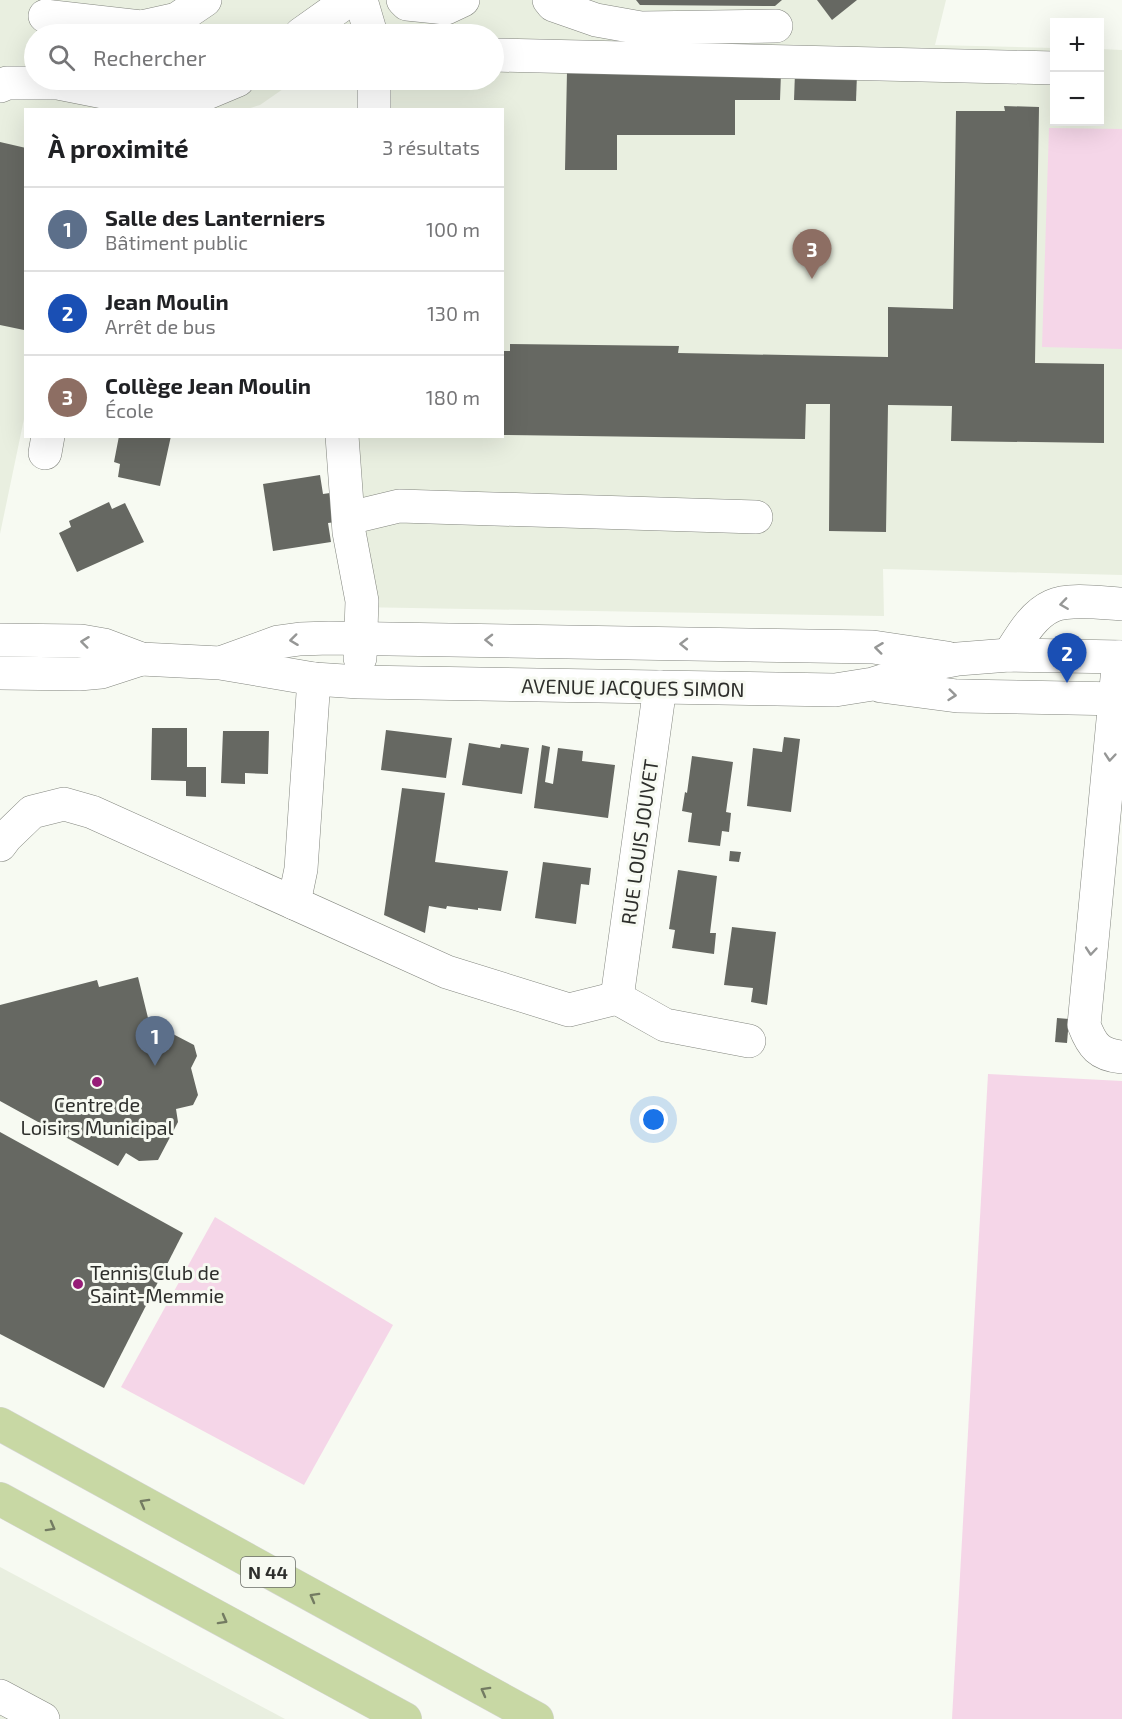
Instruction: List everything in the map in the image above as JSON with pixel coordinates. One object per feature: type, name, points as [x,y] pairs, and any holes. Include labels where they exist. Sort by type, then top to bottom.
[{"type":"main road","name":"N 44","points":[[0,1424],[537,1719]]},
{"type":"main road","points":[[0,1499],[405,1719]]},
{"type":"street","points":[[154,24],[177,19],[205,0]]},
{"type":"street","points":[[403,0],[407,4],[446,8],[463,0]]},
{"type":"street","points":[[549,0],[553,5],[596,20],[641,28],[776,27]]},
{"type":"street","points":[[315,24],[346,2],[363,24]]},
{"type":"street","points":[[45,16],[115,24]]},
{"type":"street","points":[[504,55],[1050,68]]},
{"type":"street","points":[[0,86],[7,83],[24,83]]},
{"type":"street","points":[[80,90],[118,102],[159,103],[195,98],[214,90]]},
{"type":"street","points":[[374,90],[374,108]]},
{"type":"street","points":[[342,438],[349,532],[362,601],[359,682]]},
{"type":"street","points":[[349,518],[399,506],[756,517]]},
{"type":"street","points":[[1008,655],[1026,629],[1039,615],[1052,606],[1067,603],[1122,604]]},
{"type":"street","points":[[220,663],[278,642],[300,639],[361,638],[873,647],[958,659]]},
{"type":"street","name":"AVENUE JACQUES SIMON","points":[[0,640],[81,641],[104,645],[141,659],[220,663],[314,679],[549,686],[836,690],[873,684],[958,659],[1008,655],[1121,657]]},
{"type":"street","points":[[549,686],[607,642]]},
{"type":"street","points":[[1121,657],[1084,1025],[1089,1040],[1098,1049],[1108,1056],[1122,1057]]},
{"type":"street","name":"AVENUE JACQUES SIMON","points":[[0,673],[101,672],[141,659]]},
{"type":"street","points":[[294,903],[302,869],[314,679]]},
{"type":"street","points":[[873,684],[957,696],[1118,699]]},
{"type":"street","name":"RUE LOUIS JOUVET","points":[[617,998],[660,687]]},
{"type":"street","points":[[0,845],[32,812],[64,804],[92,812],[447,972],[568,1010],[617,998],[665,1024],[749,1041]]},
{"type":"street","points":[[0,1696],[43,1719]]},
{"type":"shaded area","points":[[0,0],[946,0],[935,45],[1050,48],[1050,126],[1104,126],[1104,49],[1122,50],[1122,575],[883,569],[884,616],[355,607],[336,438],[504,438],[504,108],[358,108],[357,90],[504,90],[504,24],[24,24],[24,90],[282,90],[260,105],[250,108],[24,108],[24,419],[0,534]]},
{"type":"shaded area","points":[[1049,128],[1122,129],[1122,349],[1042,347]]},
{"type":"shaded area","points":[[988,1074],[1122,1081],[1122,1719],[952,1719]]},
{"type":"shaded area","points":[[215,1217],[393,1325],[304,1485],[121,1387]]},
{"type":"shaded area","points":[[0,1567],[285,1719],[0,1719]]},
{"type":"building","points":[[636,0],[782,0],[775,6],[640,5]]},
{"type":"building","points":[[817,0],[857,0],[832,20]]},
{"type":"building","points":[[567,71],[781,73],[780,100],[735,100],[735,135],[617,135],[617,170],[565,170]]},
{"type":"building","points":[[795,73],[857,74],[856,101],[794,100]]},
{"type":"building","points":[[1004,106],[1039,107],[1035,363],[1104,364],[1104,443],[951,441],[952,406],[888,405],[886,532],[829,531],[830,404],[806,404],[805,439],[504,435],[504,351],[510,351],[510,344],[679,346],[678,353],[888,357],[888,307],[953,309],[956,111],[1005,111]]},
{"type":"building","points":[[0,142],[24,148],[24,330],[0,325]]},
{"type":"building","points":[[119,438],[171,438],[160,486],[118,477],[120,464],[114,462]]},
{"type":"building","points":[[320,475],[323,494],[330,493],[336,522],[328,523],[331,542],[273,551],[263,484]]},
{"type":"building","points":[[109,502],[112,509],[125,503],[144,542],[77,572],[59,533],[71,527],[69,521]]},
{"type":"building","points":[[152,728],[187,728],[187,767],[206,767],[206,797],[186,796],[186,781],[151,780]]},
{"type":"building","points":[[386,730],[452,738],[446,778],[381,770]]},
{"type":"building","points":[[223,731],[269,731],[268,774],[245,773],[245,784],[221,783]]},
{"type":"building","points":[[784,737],[800,739],[791,812],[747,806],[753,748],[782,752]]},
{"type":"building","points":[[469,743],[500,748],[501,744],[529,748],[522,794],[462,785]]},
{"type":"building","points":[[542,745],[550,747],[545,782],[553,784],[558,748],[583,751],[582,761],[615,765],[608,818],[534,808]]},
{"type":"building","points":[[692,756],[733,762],[726,812],[731,813],[729,832],[722,831],[720,846],[688,842],[692,813],[682,811]]},
{"type":"building","points":[[402,788],[445,793],[435,862],[508,871],[501,911],[447,906],[446,909],[429,906],[425,933],[384,915]]},
{"type":"building","points":[[730,851],[741,852],[739,862],[729,861]]},
{"type":"building","points":[[543,862],[591,868],[589,885],[581,884],[576,924],[535,918]]},
{"type":"building","points":[[678,870],[717,876],[710,933],[716,933],[714,954],[672,948],[675,930],[669,929]]},
{"type":"building","points":[[732,927],[776,932],[767,1005],[751,1002],[753,988],[724,985]]},
{"type":"building","name":"Centre de Loisirs Municipal","points":[[138,977],[150,1026],[162,1030],[163,1035],[171,1033],[194,1045],[197,1056],[191,1068],[198,1095],[193,1105],[176,1109],[178,1122],[158,1160],[139,1161],[126,1153],[118,1166],[0,1101],[0,1005],[97,980],[99,987]]},
{"type":"building","points":[[1057,1018],[1069,1019],[1067,1043],[1055,1042]]},
{"type":"building","name":"Tennis Club de Saint-Memmie","points":[[0,1132],[183,1233],[104,1388],[0,1334]]},
{"type":"place","name":"Collège Jean Moulin","points":[[812,279]]},
{"type":"place","name":"Jean Moulin","points":[[1067,683]]},
{"type":"place","name":"Salle des Lanterniers","points":[[155,1066]]},
{"type":"place","name":"Centre de Loisirs Municipal","points":[[97,1082]]},
{"type":"place","name":"Tennis Club de Saint-Memmie","points":[[78,1284]]}]
